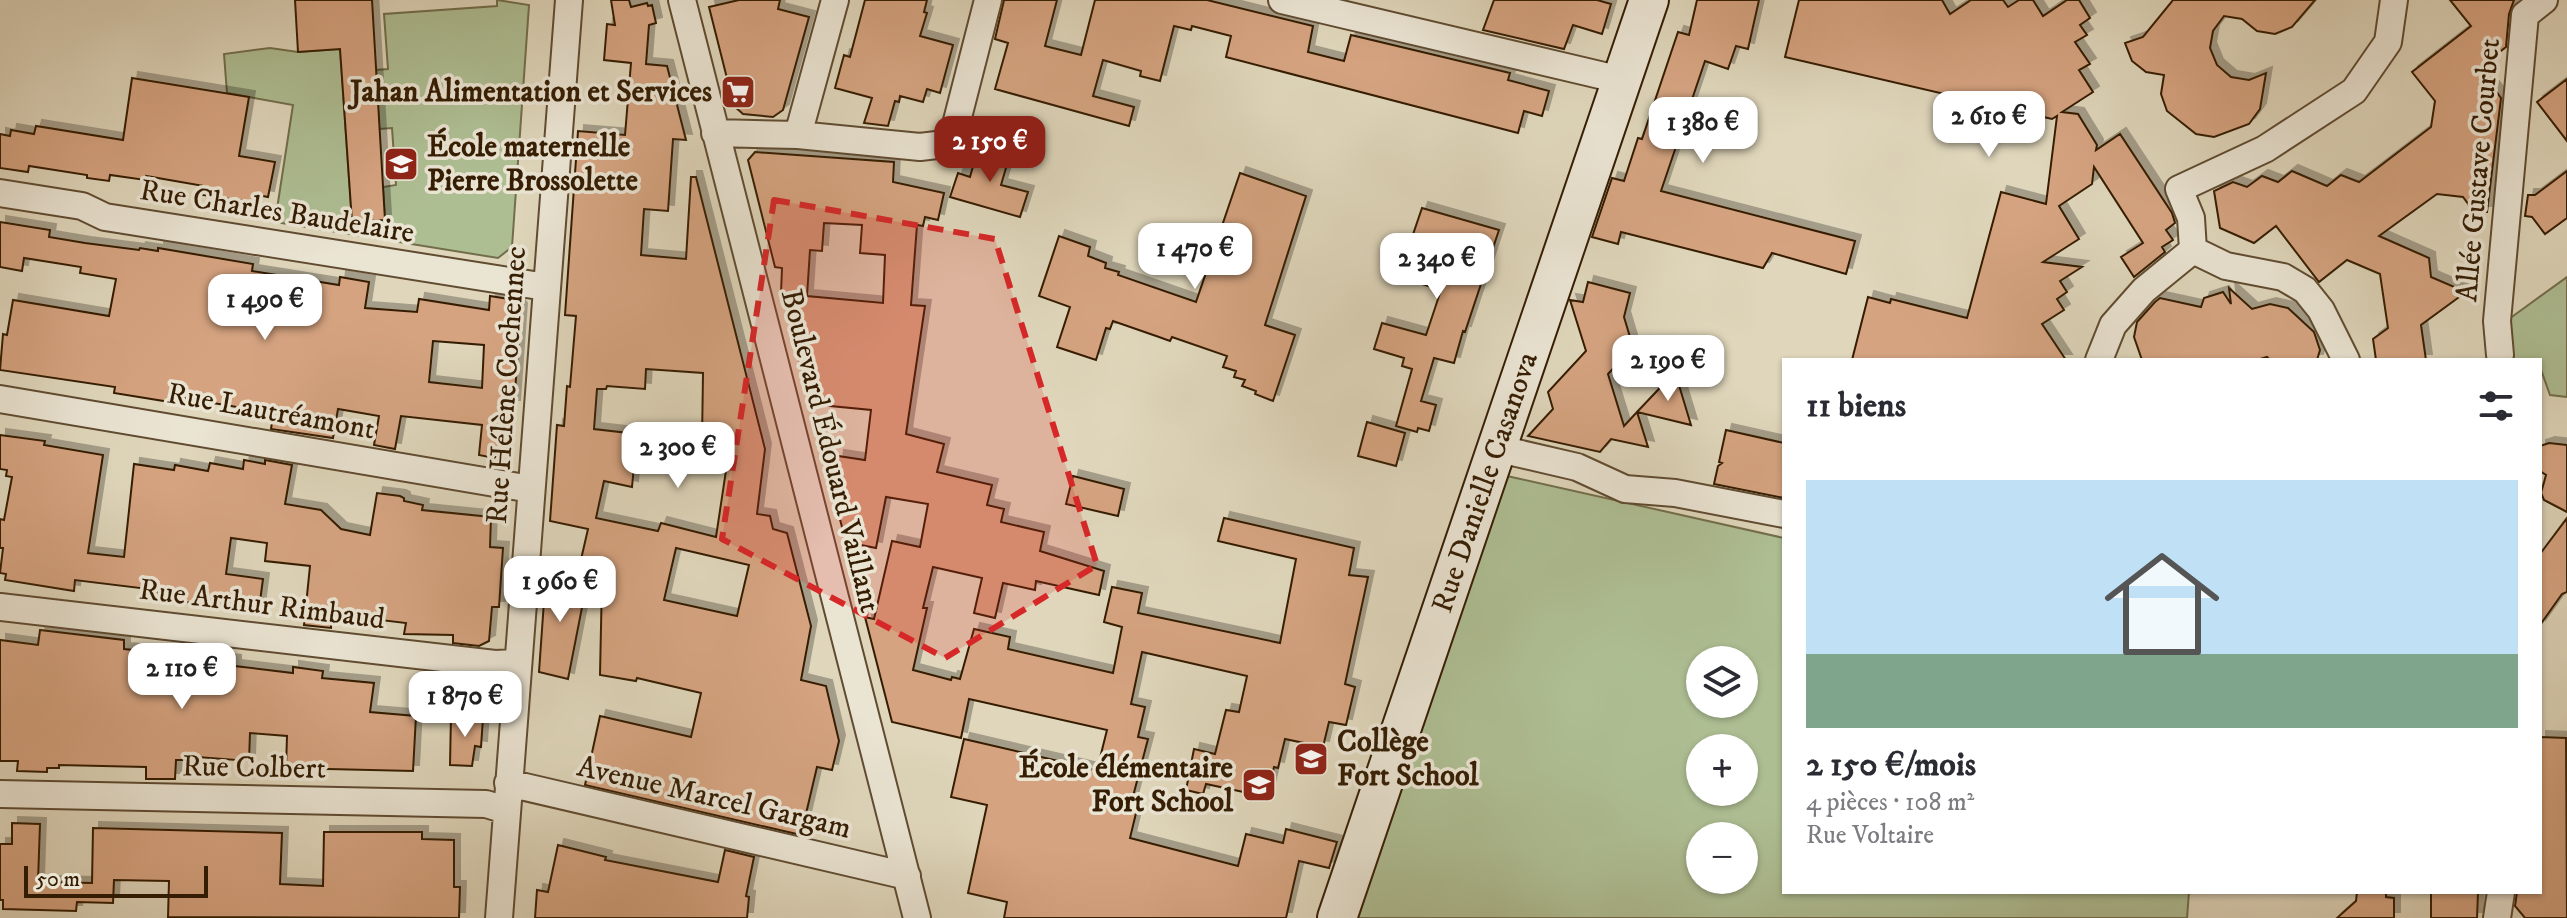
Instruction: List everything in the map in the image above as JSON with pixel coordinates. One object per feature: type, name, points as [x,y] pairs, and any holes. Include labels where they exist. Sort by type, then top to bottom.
[{"type":"main road","name":"Rue Danielle Casanova","points":[[1337,918],[1649,0]]},
{"type":"street","name":"Rue Hélène Cochennec","points":[[499,918],[569,0]]},
{"type":"street","name":"Boulevard Édouard Vaillant","points":[[682,0],[917,918]]},
{"type":"street","points":[[798,135],[835,0]]},
{"type":"street","points":[[715,133],[798,135],[920,147],[945,144],[954,133],[988,0]]},
{"type":"street","points":[[1282,0],[1621,80]]},
{"type":"street","points":[[2193,250],[2191,218],[2179,189],[2265,149],[2354,91],[2388,42],[2394,0]]},
{"type":"street","name":"Allée Gustave Courbet","points":[[2500,355],[2497,321],[2525,15],[2544,0]]},
{"type":"street","name":"Rue Charles Baudelaire","points":[[0,193],[82,206],[105,217],[546,287]]},
{"type":"street","points":[[2100,358],[2113,325],[2144,290],[2193,250]]},
{"type":"street","points":[[2193,250],[2226,266],[2283,277],[2305,290],[2321,310],[2345,358]]},
{"type":"street","name":"Rue Lautréamont","points":[[0,399],[531,489]]},
{"type":"street","points":[[1495,448],[1577,467],[1625,489],[1675,493],[1782,514]]},
{"type":"street","name":"Rue Arthur Rimbaud","points":[[0,607],[495,664],[518,663]]},
{"type":"street","name":"Avenue Marcel Gargam","points":[[508,783],[907,876]]},
{"type":"street","name":"Rue Colbert","points":[[0,794],[486,804],[506,810]]},
{"type":"street","points":[[2497,918],[2501,894]]},
{"type":"highlighted area","points":[[774,200],[995,239],[1097,565],[945,658],[722,539]]},
{"type":"green space","name":"École maternelle Pierre Brossolette","points":[[497,0],[529,5],[512,247],[498,258],[275,222],[293,105],[227,93],[224,54],[270,48],[298,52],[340,49],[352,221],[385,220],[383,187],[396,185],[392,128],[379,129],[376,70],[388,69],[384,14],[497,6]]},
{"type":"green space","points":[[2567,277],[2567,397],[2550,395],[2542,373],[2542,358],[2513,358],[2504,349],[2509,319]]},
{"type":"green space","points":[[1507,476],[1782,538],[1782,894],[2189,894],[2187,918],[1358,918]]},
{"type":"building","points":[[295,0],[372,0],[385,220],[352,222],[340,49],[298,52]]},
{"type":"building","points":[[611,0],[629,0],[631,7],[647,3],[648,6],[652,5],[656,23],[649,25],[646,64],[667,66],[686,140],[673,139],[668,211],[644,209],[641,255],[686,259],[691,177],[696,177],[765,449],[757,514],[770,516],[773,529],[787,533],[811,626],[801,680],[826,686],[839,741],[832,770],[817,767],[801,835],[585,785],[600,716],[691,737],[701,693],[637,678],[636,681],[600,675],[602,580],[577,577],[588,529],[550,521],[557,425],[564,426],[576,316],[565,315],[578,131],[625,135],[631,63],[604,60],[607,24],[615,25]],"holes":[[[646,369],[703,373],[702,441],[730,444],[716,537],[661,523],[658,531],[596,518],[604,481],[632,487],[637,434],[594,429],[597,389],[606,389],[607,386],[645,389]],[[676,548],[749,565],[737,616],[664,600]]]},
{"type":"building","points":[[739,0],[780,0],[778,9],[809,17],[783,110],[773,117],[743,114],[734,106],[709,7]]},
{"type":"building","points":[[865,0],[927,0],[924,12],[927,13],[920,36],[953,45],[940,93],[927,89],[923,102],[900,96],[899,102],[895,101],[888,126],[864,123],[872,98],[835,88],[844,55],[850,57]]},
{"type":"building","points":[[1004,0],[1057,0],[1045,46],[1081,55],[1095,0],[1207,0],[1313,26],[1308,52],[1344,61],[1351,35],[1510,73],[1508,80],[1549,91],[1542,116],[1524,111],[1518,133],[1226,57],[1231,36],[1192,26],[1191,30],[1174,26],[1160,81],[1140,76],[1141,71],[1103,60],[1093,96],[1134,107],[1129,126],[995,89],[1008,43],[995,39]]},
{"type":"building","points":[[1494,0],[1597,0],[1611,4],[1602,34],[1573,25],[1564,49],[1483,30]]},
{"type":"building","points":[[1697,0],[1759,0],[1748,49],[1736,46],[1728,69],[1705,61],[1661,191],[1855,241],[1846,274],[1772,253],[1763,268],[1621,232],[1618,244],[1592,237],[1612,178],[1624,181],[1638,138],[1642,139],[1678,32],[1689,35]]},
{"type":"building","points":[[1799,0],[1942,0],[1950,14],[1971,0],[2003,0],[2008,7],[2019,0],[2033,0],[2043,16],[2067,0],[2079,0],[2090,18],[2080,25],[2087,35],[2075,42],[2090,64],[2079,70],[2093,92],[2062,112],[2078,114],[2097,145],[2096,150],[2120,134],[2172,213],[2175,223],[2166,230],[2173,240],[2162,247],[2165,252],[2134,277],[2121,257],[2143,243],[2094,167],[2092,184],[2059,206],[2079,239],[2043,262],[2082,267],[2060,281],[2067,292],[2057,299],[2064,310],[2042,324],[2065,358],[1853,358],[1868,297],[1890,303],[1891,299],[1967,318],[2001,192],[2046,204],[2057,116],[2052,119],[1785,57]]},
{"type":"building","points":[[2173,0],[2315,0],[2292,27],[2275,34],[2257,31],[2242,19],[2224,16],[2213,31],[2210,48],[2217,65],[2231,77],[2249,80],[2266,73],[2260,109],[2249,124],[2214,137],[2196,134],[2167,111],[2161,94],[2164,75],[2146,72],[2132,61],[2125,43],[2143,37]]},
{"type":"building","points":[[2450,0],[2514,0],[2509,14],[2506,47],[2479,68],[2501,98],[2487,212],[2474,212],[2463,197],[2437,194],[2379,236],[2429,258],[2431,277],[2466,292],[2421,325],[2426,358],[2376,358],[2373,339],[2388,328],[2380,274],[2347,260],[2319,282],[2276,226],[2254,243],[2220,228],[2214,191],[2233,182],[2247,187],[2262,176],[2278,182],[2292,171],[2327,186],[2341,175],[2359,182],[2431,127],[2435,101],[2412,72],[2471,26]]},
{"type":"building","points":[[132,78],[249,97],[239,156],[275,162],[268,197],[258,195],[256,203],[203,195],[204,186],[146,176],[145,180],[110,175],[109,181],[29,166],[28,172],[0,168],[0,134],[10,136],[11,130],[34,134],[36,126],[123,140]]},
{"type":"building","points":[[2567,79],[2567,141],[2537,102]]},
{"type":"building","points":[[979,145],[1010,154],[1001,185],[1028,192],[1020,217],[950,197],[958,173],[970,177]]},
{"type":"building","points":[[755,152],[894,162],[893,182],[944,193],[938,220],[925,217],[923,226],[917,225],[911,305],[925,306],[906,434],[944,444],[937,472],[992,485],[987,505],[1004,509],[1001,522],[1044,532],[1040,551],[1104,571],[1099,595],[1036,581],[1035,590],[1003,583],[995,618],[974,613],[982,578],[933,567],[913,670],[951,680],[952,677],[960,679],[974,629],[1010,637],[1008,649],[1113,673],[1122,627],[1104,622],[1112,587],[1142,593],[1138,613],[1280,643],[1296,559],[1218,541],[1224,518],[1354,548],[1349,575],[1368,577],[1345,684],[1355,687],[1346,725],[1329,722],[1323,747],[1285,739],[1267,797],[1206,784],[1203,794],[1186,790],[1194,749],[1215,754],[1226,710],[1239,712],[1247,676],[1142,652],[1131,704],[1145,707],[1138,737],[1148,739],[1130,808],[1137,809],[1130,838],[1238,866],[1246,834],[1283,843],[1286,829],[1337,842],[1329,868],[1299,861],[1286,918],[1004,918],[1007,902],[968,893],[987,805],[951,797],[964,739],[1097,770],[1107,730],[969,699],[961,738],[892,722],[865,617],[874,619],[892,541],[920,547],[928,504],[886,497],[876,548],[856,544],[859,534],[843,531],[834,496],[838,456],[865,460],[871,410],[810,404],[781,293],[782,268],[775,267],[748,160]],"holes":[[[824,223],[862,225],[860,253],[885,255],[883,303],[807,296],[810,250],[822,251]]]},
{"type":"building","points":[[2567,171],[2567,218],[2545,234],[2532,217],[2525,216],[2528,195],[2535,195]]},
{"type":"building","points":[[1240,173],[1306,196],[1265,325],[1295,335],[1273,401],[1242,386],[1245,380],[1234,377],[1236,371],[1223,367],[1227,356],[1113,321],[1110,329],[1106,328],[1096,360],[1057,347],[1070,307],[1039,296],[1059,236],[1090,247],[1088,256],[1106,263],[1105,268],[1119,272],[1118,275],[1196,302]]},
{"type":"building","points":[[1422,208],[1499,230],[1454,363],[1434,358],[1421,401],[1436,405],[1429,431],[1418,428],[1417,432],[1396,426],[1412,369],[1402,366],[1404,358],[1374,349],[1382,323],[1426,335],[1441,290],[1388,273],[1395,252],[1406,255]]},
{"type":"building","points":[[0,222],[50,230],[49,237],[85,243],[139,250],[158,251],[158,248],[253,264],[252,271],[339,285],[340,277],[369,282],[365,308],[417,312],[419,299],[489,310],[490,296],[515,300],[521,309],[514,406],[507,406],[503,451],[494,458],[479,455],[482,425],[401,416],[395,449],[374,445],[379,416],[338,409],[333,438],[271,429],[273,416],[242,411],[243,408],[171,396],[170,402],[114,393],[115,387],[0,370],[3,334],[7,335],[13,300],[109,316],[116,279],[80,273],[81,267],[24,258],[22,271],[0,267]],"holes":[[[433,341],[484,345],[482,388],[429,382]]]},
{"type":"building","points":[[1588,282],[1630,293],[1624,317],[1633,347],[1608,374],[1624,426],[1637,412],[1648,447],[1611,439],[1600,452],[1528,436],[1553,409],[1548,392],[1586,351],[1570,300],[1583,302]]},
{"type":"building","points":[[2229,288],[2252,309],[2270,304],[2288,308],[2314,332],[2320,350],[2318,358],[2141,358],[2134,337],[2137,322],[2160,298],[2201,307],[2204,298],[2223,292],[2231,304]]},
{"type":"building","points":[[1675,372],[1691,425],[1637,412]]},
{"type":"building","points":[[1367,422],[1405,433],[1396,466],[1358,456]]},
{"type":"building","points":[[1726,430],[1782,443],[1782,498],[1714,484],[1718,466],[1722,463],[1719,462]]},
{"type":"building","points":[[0,435],[45,441],[44,445],[103,455],[88,553],[124,557],[134,464],[174,470],[175,465],[208,471],[210,463],[243,469],[244,460],[292,465],[285,504],[321,510],[341,529],[370,535],[377,493],[400,496],[404,501],[423,505],[422,510],[491,517],[490,547],[503,548],[499,607],[492,607],[489,641],[479,646],[453,643],[453,635],[404,634],[406,623],[332,614],[331,628],[304,625],[310,566],[265,561],[267,543],[231,538],[226,574],[263,579],[259,609],[156,599],[157,590],[75,580],[74,591],[5,580],[6,574],[0,573],[3,548],[0,548],[0,519],[4,520],[12,477],[6,476],[7,470],[0,469]]},
{"type":"building","points":[[2542,445],[2567,445],[2567,512],[2544,500],[2542,495],[2546,475],[2542,472]]},
{"type":"building","points":[[1073,476],[1124,489],[1118,516],[1066,504]]},
{"type":"building","points":[[2567,518],[2567,592],[2562,594],[2542,622],[2542,551]]},
{"type":"building","points":[[546,573],[587,582],[568,679],[539,672]]},
{"type":"building","points":[[40,630],[124,640],[124,649],[185,655],[186,647],[215,651],[215,659],[235,661],[235,666],[293,673],[293,667],[323,671],[322,678],[374,683],[370,712],[416,716],[413,771],[286,768],[287,736],[250,733],[249,761],[185,756],[185,760],[176,760],[175,779],[146,779],[146,767],[59,765],[59,768],[47,768],[47,772],[17,771],[18,761],[0,761],[0,640],[38,645]]},
{"type":"building","points":[[451,715],[483,718],[481,747],[475,746],[472,766],[450,765]]},
{"type":"building","points":[[2542,737],[2566,738],[2567,918],[2525,918],[2515,906],[2517,894],[2542,894]]},
{"type":"building","points":[[12,823],[40,824],[38,882],[92,883],[93,828],[282,833],[280,884],[323,886],[324,832],[422,832],[422,839],[454,840],[454,887],[460,887],[459,918],[168,917],[169,881],[114,880],[113,903],[77,902],[76,911],[3,909],[3,900],[0,900],[0,844],[12,844]]},
{"type":"building","points":[[558,845],[606,857],[605,860],[718,882],[725,850],[754,857],[746,896],[749,897],[747,918],[535,918],[537,890],[548,892]]},
{"type":"building","points":[[2357,894],[2386,894],[2386,897],[2394,898],[2394,918],[2337,918],[2356,901]]},
{"type":"building","points":[[2431,894],[2478,894],[2477,918],[2431,918]]},
{"type":"place","name":"Jahan Alimentation et Services","points":[[738,92]]},
{"type":"place","name":"École maternelle Pierre Brossolette","points":[[401,164]]},
{"type":"place","name":"Collège Fort School","points":[[1311,759]]},
{"type":"place","name":"École élémentaire Fort School","points":[[1259,785]]}]
